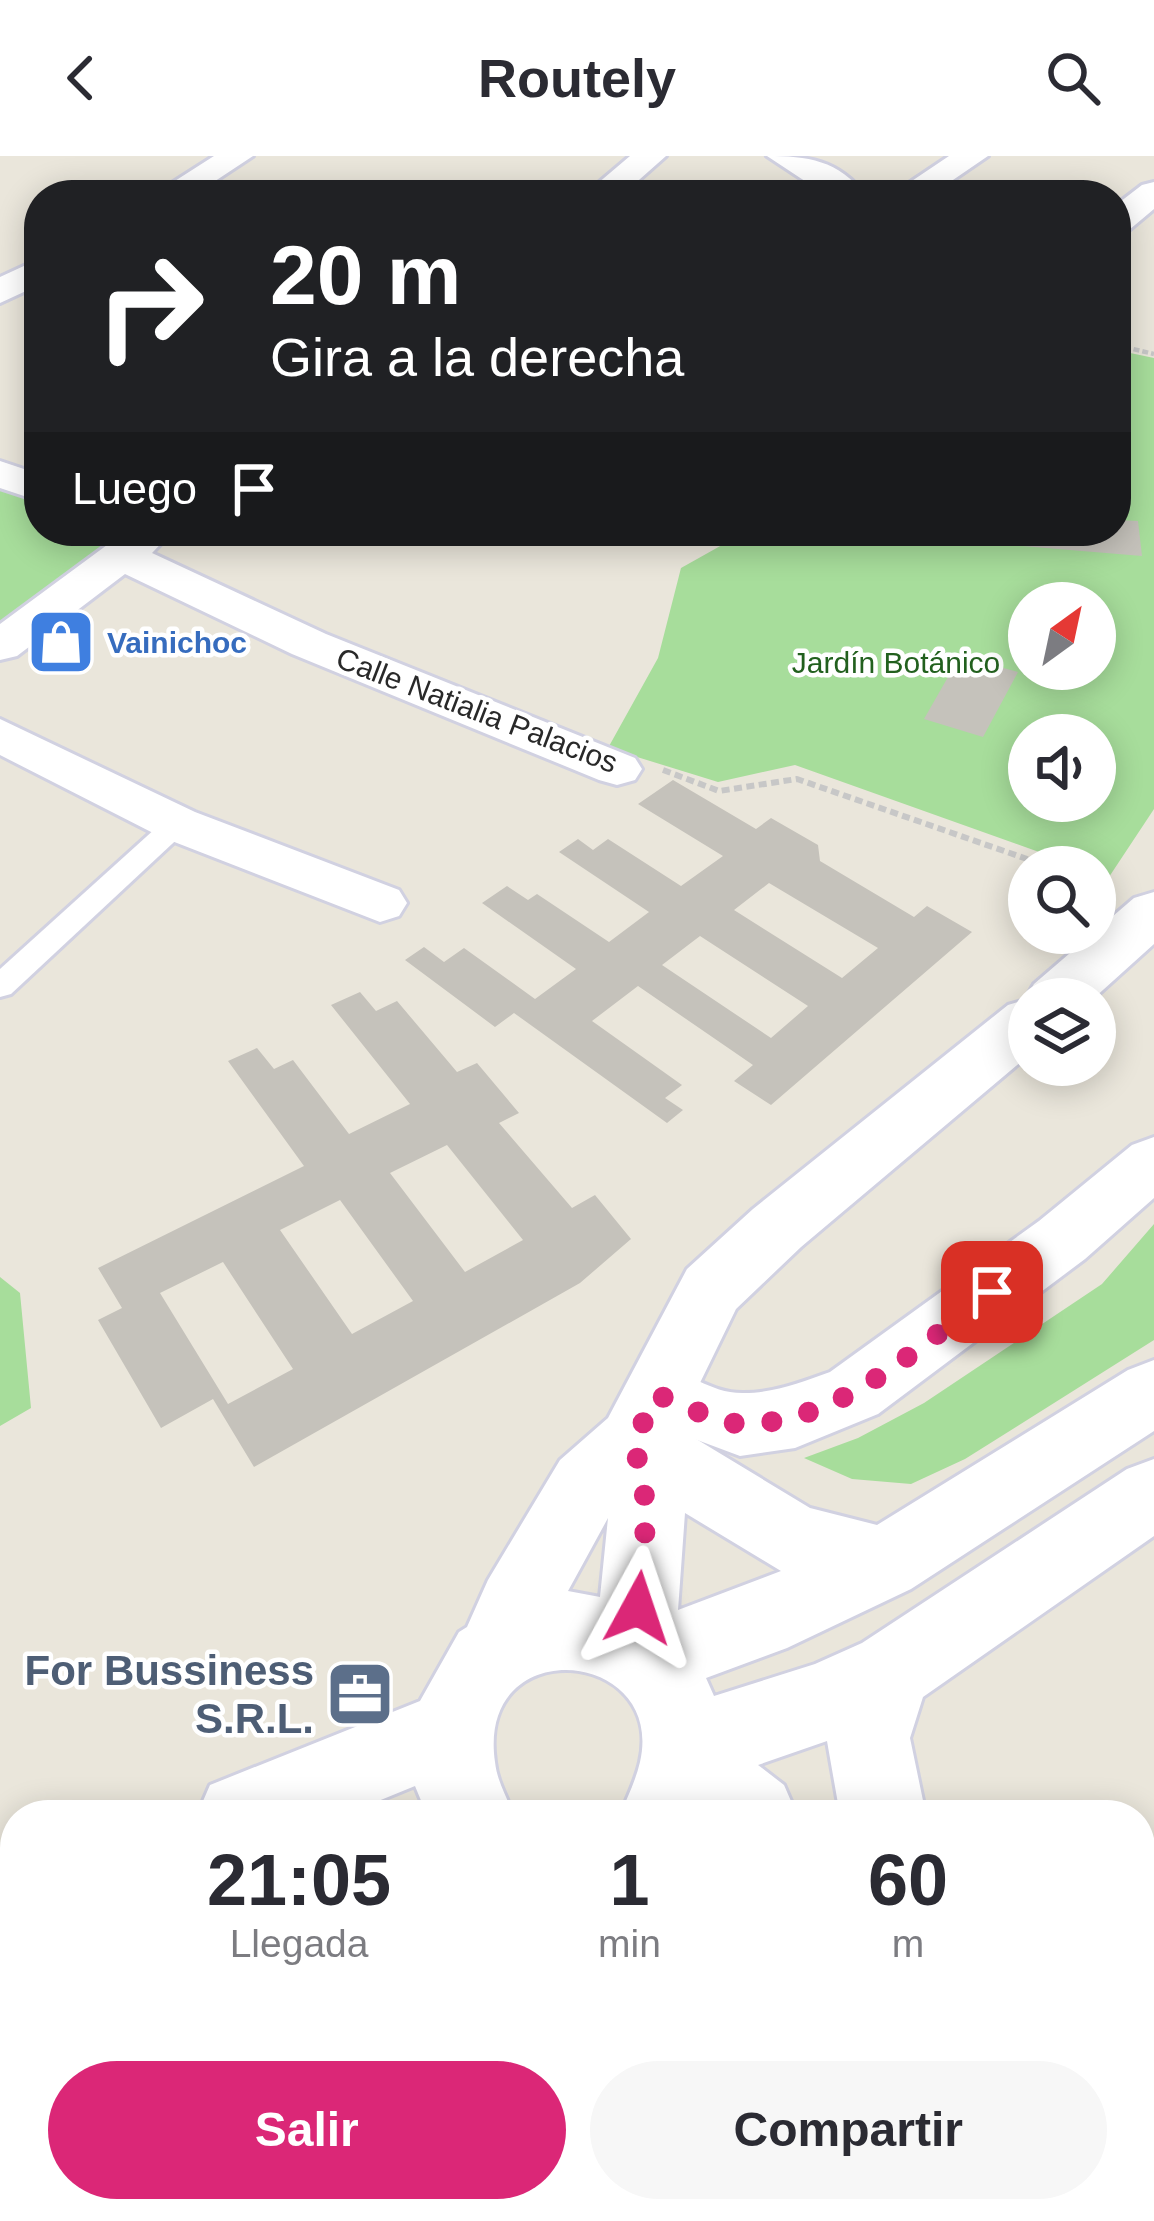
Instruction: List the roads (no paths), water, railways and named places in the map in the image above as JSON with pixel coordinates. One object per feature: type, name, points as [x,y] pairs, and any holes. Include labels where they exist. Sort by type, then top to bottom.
[{"type":"main road","points":[[784,156],[829,180]]},
{"type":"main road","points":[[1079,978],[1154,913]]},
{"type":"main road","points":[[461,1800],[450,1730],[467,1684],[498,1649],[516,1606],[587,1484],[646,1418],[711,1289],[777,1228],[1008,1038]]},
{"type":"main road","points":[[642,1653],[759,1621],[884,1563],[1154,1392]]},
{"type":"main road","points":[[646,1418],[794,1540],[884,1563]]},
{"type":"main road","points":[[642,1653],[646,1418]]},
{"type":"main road","points":[[678,1775],[890,1670],[1154,1493]]},
{"type":"main road","points":[[498,1649],[526,1634],[559,1627],[592,1629],[642,1653],[675,1697],[678,1775]]},
{"type":"main road","points":[[880,1800],[868,1738],[890,1670]]},
{"type":"main road","points":[[278,1800],[450,1730]]},
{"type":"main road","points":[[678,1775],[726,1800]]},
{"type":"street","points":[[196,180],[237,156]]},
{"type":"street","points":[[620,180],[650,156]]},
{"type":"street","points":[[933,180],[972,156]]},
{"type":"street","points":[[0,646],[133,546]]},
{"type":"street","name":"Calle Natialia Palacios","points":[[142,546],[308,644],[617,770]]},
{"type":"street","points":[[0,735],[177,824],[380,903]]},
{"type":"street","points":[[646,1418],[740,1425],[795,1417],[854,1393],[1062,1240],[1154,1162]]},
{"type":"lane","points":[[0,986],[177,824]]},
{"type":"place","name":"Vainichoc","points":[[61,642]]},
{"type":"place","name":"For Bussiness S.R.L.","points":[[360,1694]]},
{"type":"park label","name":"Jardín Botánico","points":[[896,662]]}]
